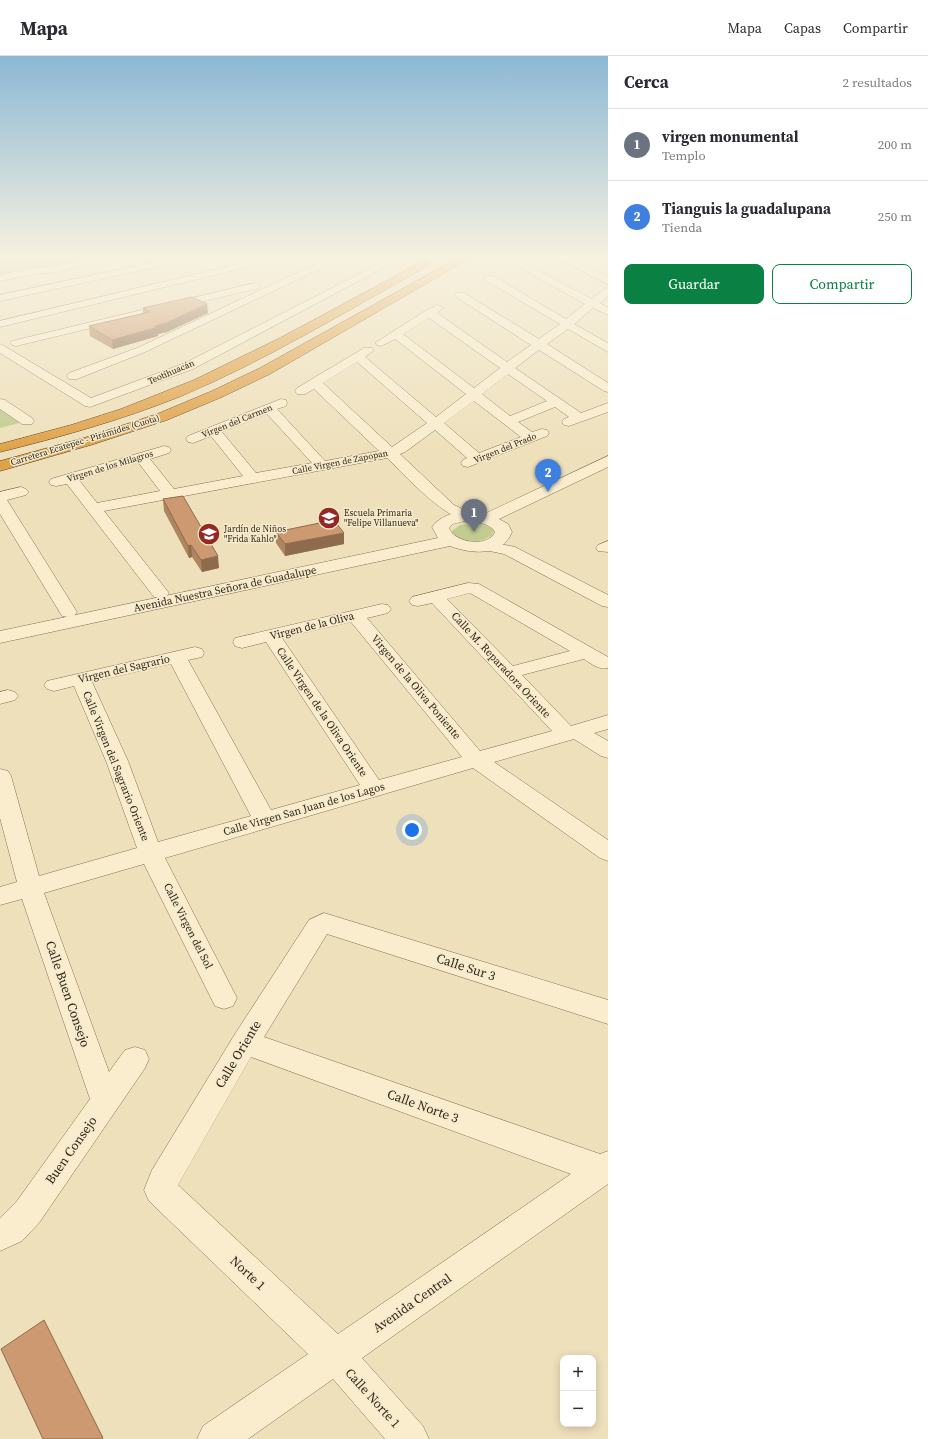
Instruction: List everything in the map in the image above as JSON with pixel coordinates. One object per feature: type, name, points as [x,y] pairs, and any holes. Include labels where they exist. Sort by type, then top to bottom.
[{"type":"highway","name":"Carretera Ecatepec - Pirámides (Cuota)","points":[[0,448],[71,429],[122,413],[198,383],[236,365],[316,322]]},
{"type":"highway","name":"Carretera Ecatepec - Pirámides (Cuota)","points":[[0,466],[104,436],[162,417],[217,394],[265,371],[352,322]]},
{"type":"street","points":[[0,324],[10,322]]},
{"type":"street","points":[[16,343],[113,322]]},
{"type":"street","points":[[73,376],[141,350],[199,322]]},
{"type":"street","name":"Teotihuacán","points":[[12,355],[90,403],[189,366],[274,322]]},
{"type":"street","points":[[381,343],[416,322]]},
{"type":"street","points":[[447,322],[507,368],[556,402],[574,420],[608,407]]},
{"type":"street","points":[[499,322],[608,388]]},
{"type":"street","points":[[565,322],[608,348]]},
{"type":"street","name":"Calle Virgen de Zapopan","points":[[94,508],[390,453],[400,449],[475,394],[538,344],[571,322]]},
{"type":"street","points":[[0,334],[30,351],[12,355],[0,361]]},
{"type":"street","points":[[395,334],[509,421],[556,402]]},
{"type":"street","points":[[0,348],[12,355]]},
{"type":"street","points":[[301,391],[363,353],[436,422]]},
{"type":"street","points":[[60,369],[84,383]]},
{"type":"street","points":[[315,383],[390,453],[451,523],[467,546],[496,536],[608,476]]},
{"type":"street","points":[[96,390],[107,397]]},
{"type":"street","points":[[0,403],[27,422]]},
{"type":"street","name":"Virgen del Carmen","points":[[194,439],[275,406],[322,466]]},
{"type":"street","name":"Virgen del Prado","points":[[436,422],[473,461],[537,435],[509,421]]},
{"type":"street","points":[[214,431],[253,478]]},
{"type":"street","name":"Virgen de los Milagros","points":[[94,508],[63,480],[164,450]]},
{"type":"street","points":[[141,457],[170,494]]},
{"type":"street","points":[[496,536],[608,461]]},
{"type":"street","points":[[0,497],[21,492]]},
{"type":"street","points":[[0,501],[68,612]]},
{"type":"street","points":[[94,508],[160,593]]},
{"type":"street","points":[[451,523],[496,536],[608,602]]},
{"type":"street","name":"Avenida Nuestra Señora de Guadalupe","points":[[0,627],[160,593],[451,523]]},
{"type":"street","name":"Avenida Nuestra Señora de Guadalupe","points":[[0,637],[451,523]]},
{"type":"street","points":[[418,601],[473,588],[604,663]]},
{"type":"street","name":"Calle M. Reparadora Oriente","points":[[436,597],[510,673],[572,733],[608,751]]},
{"type":"street","name":"Virgen de la Oliva","points":[[242,642],[382,609]]},
{"type":"street","name":"Virgen de la Oliva Poniente","points":[[355,615],[476,760],[608,852]]},
{"type":"street","name":"Calle Virgen de la Oliva Oriente","points":[[271,636],[374,789]]},
{"type":"street","points":[[510,673],[586,653]]},
{"type":"street","name":"Virgen del Sagrario","points":[[54,685],[186,655],[265,820]]},
{"type":"street","name":"Calle Virgen del Sagrario Oriente","points":[[81,679],[117,761],[151,854]]},
{"type":"street","name":"Calle Virgen San Juan de los Lagos","points":[[0,896],[608,722]]},
{"type":"street","name":"Calle Buen Consejo","points":[[0,776],[30,887],[105,1101]]},
{"type":"street","name":"Calle Virgen del Sol","points":[[151,854],[224,998]]},
{"type":"street","name":"Calle Sur 3","points":[[324,923],[608,1012]]},
{"type":"street","name":"Calle Oriente","points":[[160,1190],[163,1180],[245,1043],[318,927],[324,923]]},
{"type":"street","name":"Calle Norte 3","points":[[245,1043],[605,1168]]},
{"type":"street","name":"Buen Consejo","points":[[0,1235],[11,1230],[28,1212],[135,1058]]},
{"type":"street","name":"Avenida Central","points":[[216,1439],[605,1168]]},
{"type":"street","name":"Norte 1","points":[[160,1190],[336,1356]]},
{"type":"street","name":"Calle Norte 1","points":[[336,1356],[410,1439]]},
{"type":"green space","points":[[0,407],[23,422],[0,428]]},
{"type":"green space","points":[[476,524],[487,526],[494,530],[492,535],[481,540],[471,542],[450,537],[452,531],[460,525]]},
{"type":"building","points":[[108,322],[169,322],[155,326],[158,327],[112,340],[89,326]]},
{"type":"building","points":[[183,496],[218,556],[201,560],[191,545],[188,546],[163,499]]},
{"type":"building","points":[[334,520],[344,533],[285,544],[276,532]]},
{"type":"building","points":[[44,1320],[103,1438],[101,1439],[43,1439],[1,1349]]},
{"type":"place","name":"Tianguis la guadalupana","points":[[548,492]]},
{"type":"place","name":"Escuela Primaria \"Felipe Villanueva\"","points":[[329,518]]},
{"type":"place","name":"virgen monumental","points":[[474,532]]},
{"type":"place","name":"Jardín de Niños \"Frida Kahlo\"","points":[[209,534]]}]
